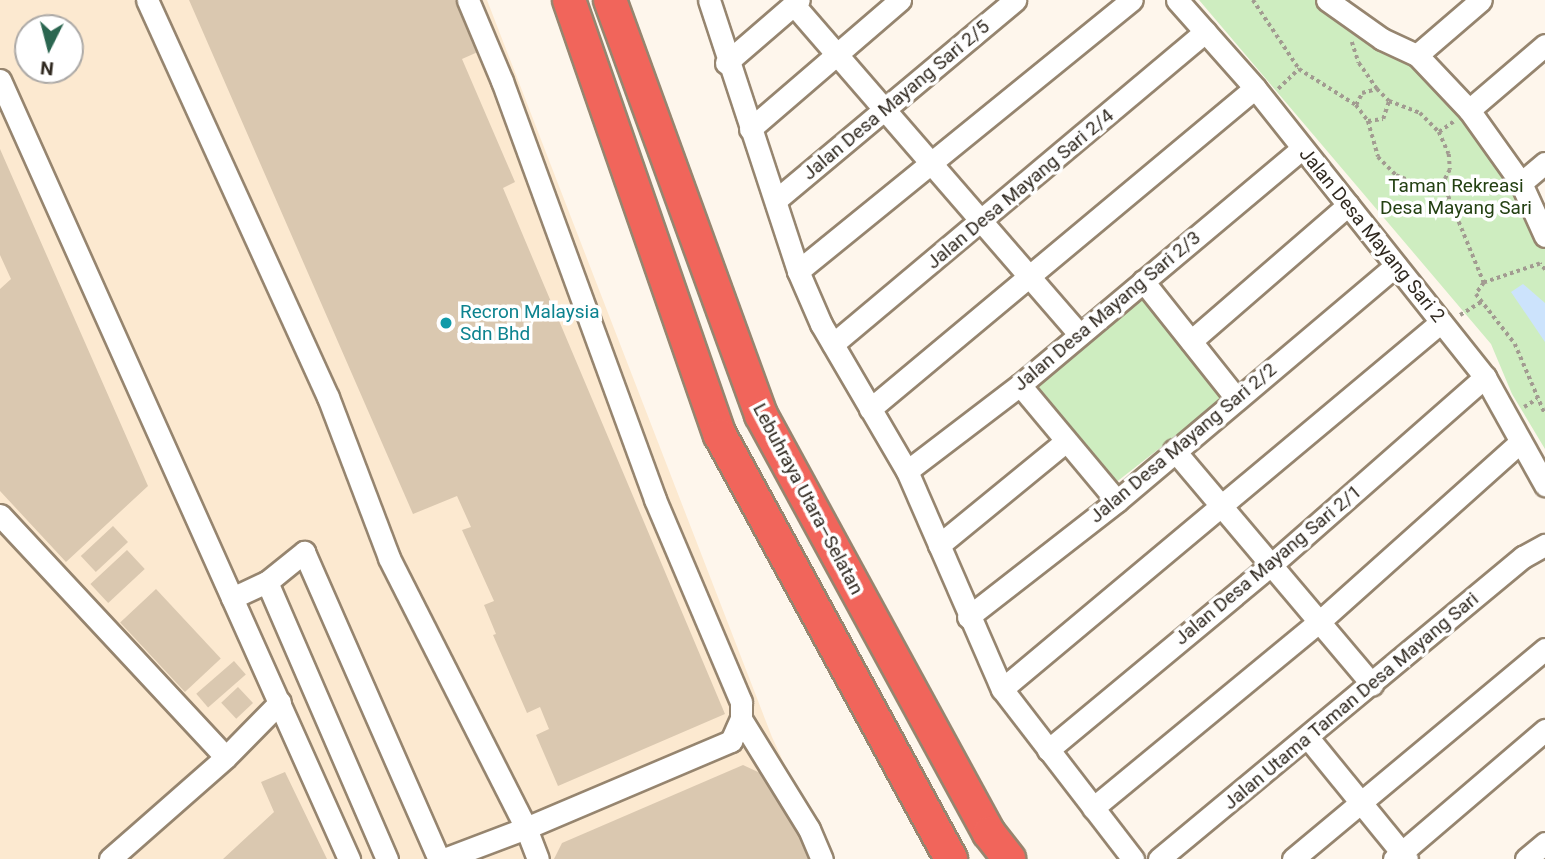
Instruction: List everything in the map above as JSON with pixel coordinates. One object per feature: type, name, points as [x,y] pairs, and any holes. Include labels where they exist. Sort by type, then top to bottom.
[{"type":"highway","points":[[569,0],[720,435],[951,859]]},
{"type":"highway","name":"Lebuhraya Utara–Selatan","points":[[610,0],[761,415],[989,833],[1009,859]]},
{"type":"street","points":[[147,0],[328,397],[389,558],[526,828],[538,859]]},
{"type":"street","points":[[232,598],[267,582],[304,552],[442,859],[526,828],[731,741],[741,719],[741,702],[655,499],[502,81],[468,0]]},
{"type":"street","points":[[709,0],[726,63],[776,200],[798,271],[833,344],[907,471],[968,617],[1002,689],[1133,859]]},
{"type":"street","points":[[750,129],[901,0]]},
{"type":"street","name":"Jalan Desa Mayang Sari 2/5","points":[[776,200],[886,111],[1015,0]]},
{"type":"street","points":[[798,271],[933,165],[1132,0]]},
{"type":"street","name":"Jalan Desa Mayang Sari 2","points":[[1177,0],[1260,95],[1485,377],[1545,485]]},
{"type":"street","points":[[1417,55],[1481,0]]},
{"type":"street","points":[[726,63],[796,2],[837,55],[1079,334]]},
{"type":"street","points":[[1334,2],[1417,55],[1469,110],[1521,183],[1545,236]]},
{"type":"street","name":"Jalan Desa Mayang Sari 2/4","points":[[833,344],[982,222],[1205,32]]},
{"type":"street","points":[[1469,110],[1545,45]]},
{"type":"street","points":[[0,80],[349,859]]},
{"type":"street","points":[[870,409],[1030,277],[1260,95]]},
{"type":"street","name":"Jalan Desa Mayang Sari 2/3","points":[[907,471],[1020,385],[1302,148]]},
{"type":"street","points":[[1521,183],[1545,163]]},
{"type":"street","points":[[1191,341],[1348,205]]},
{"type":"street","name":"Jalan Desa Mayang Sari 2/2","points":[[968,617],[1117,500],[1396,265]]},
{"type":"street","points":[[1143,281],[1236,398]]},
{"type":"street","points":[[1002,689],[1223,509],[1443,324]]},
{"type":"street","name":"Jalan Desa Mayang Sari 2/1","points":[[1048,750],[1271,565],[1485,377]]},
{"type":"street","points":[[1020,385],[1117,500]]},
{"type":"street","points":[[939,545],[1066,441]]},
{"type":"street","points":[[1093,808],[1319,622],[1520,442]]},
{"type":"street","points":[[1174,450],[1372,684]]},
{"type":"street","points":[[0,515],[226,757]]},
{"type":"street","name":"Jalan Utama Taman Desa Mayang Sari","points":[[1159,859],[1309,739],[1523,557],[1545,545]]},
{"type":"street","points":[[267,582],[387,859]]},
{"type":"street","points":[[1293,859],[1364,804],[1545,649]]},
{"type":"street","points":[[110,859],[226,757],[280,702]]},
{"type":"street","points":[[741,719],[809,829],[822,859]]},
{"type":"street","points":[[1309,739],[1364,804],[1401,857],[1545,730]]},
{"type":"street","points":[[1526,859],[1545,843]]},
{"type":"path","points":[[1253,0],[1299,69],[1356,105],[1368,121],[1378,157],[1396,175],[1423,186],[1443,183]]},
{"type":"path","points":[[1349,33],[1359,63],[1377,89],[1389,101],[1420,113],[1439,132],[1449,154],[1450,170],[1443,183]]},
{"type":"path","points":[[1260,95],[1299,69]]},
{"type":"path","points":[[1356,105],[1362,93],[1377,89]]},
{"type":"path","points":[[1368,121],[1383,119],[1389,101]]},
{"type":"path","points":[[1443,183],[1484,283]]},
{"type":"path","points":[[1545,270],[1540,264],[1484,283],[1476,294],[1515,344],[1545,414]]},
{"type":"path","points":[[1443,324],[1482,301]]},
{"type":"shaded area","points":[[0,0],[487,0],[772,737],[828,859],[0,859]]},
{"type":"green space","name":"Taman Rekreasi Desa Mayang Sari","points":[[1199,0],[1330,0],[1421,53],[1527,185],[1545,247],[1545,449],[1512,394],[1491,344]]},
{"type":"green space","points":[[1143,295],[1224,398],[1111,486],[1030,383]]},
{"type":"water","points":[[1523,284],[1545,303],[1545,342],[1511,292]]},
{"type":"building","name":"Recron Malaysia Sdn Bhd","points":[[189,0],[458,0],[480,51],[462,59],[515,182],[503,188],[725,714],[558,786],[536,735],[549,729],[540,707],[527,713],[493,635],[496,634],[484,605],[494,601],[462,530],[471,527],[457,496],[413,514]]},
{"type":"building","points":[[0,149],[148,486],[66,562],[0,491],[0,289],[11,279],[0,255]]},
{"type":"building","points":[[113,526],[128,542],[96,572],[81,556]]},
{"type":"building","points":[[127,550],[145,569],[108,603],[90,584]]},
{"type":"building","points":[[156,589],[221,658],[185,692],[120,622]]},
{"type":"building","points":[[234,661],[246,675],[208,707],[196,694]]},
{"type":"building","points":[[238,687],[253,703],[236,719],[221,703]]},
{"type":"building","points":[[743,765],[775,780],[810,859],[554,859],[562,843]]},
{"type":"building","points":[[285,772],[327,859],[223,859],[274,812],[261,782]]},
{"type":"place","name":"Recron Malaysia Sdn Bhd","points":[[446,323]]}]
